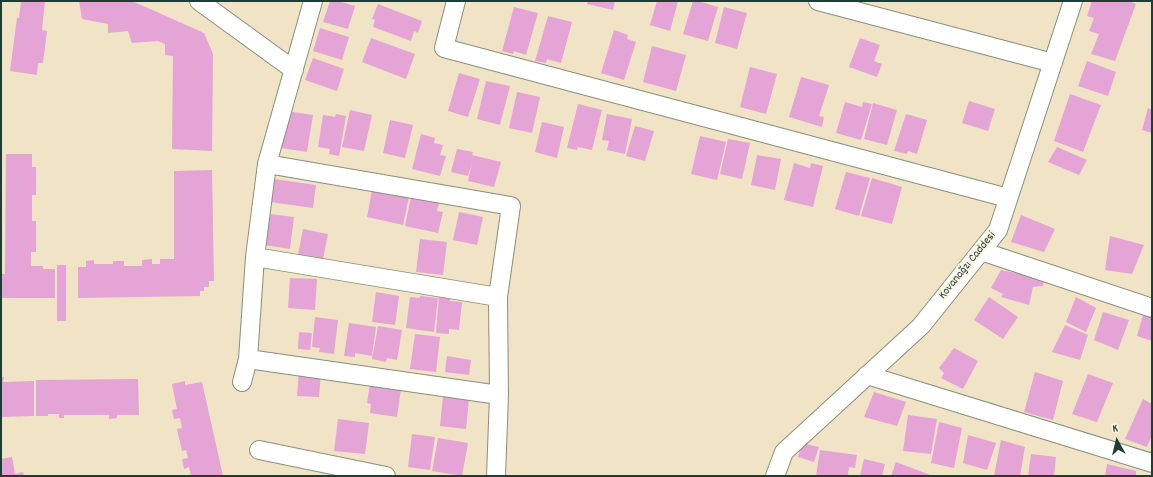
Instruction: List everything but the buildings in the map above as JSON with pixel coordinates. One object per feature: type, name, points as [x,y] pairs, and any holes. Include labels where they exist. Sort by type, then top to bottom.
[{"type":"street","points":[[199,1],[294,70]]},
{"type":"street","points":[[242,382],[248,359],[255,257],[267,164],[313,1]]},
{"type":"street","points":[[456,1],[444,48],[1008,198]]},
{"type":"street","points":[[818,1],[1052,64]]},
{"type":"street","name":"Kovanağzı Caddesi","points":[[775,476],[784,452],[921,326],[998,230],[1073,1]]},
{"type":"street","points":[[267,164],[511,206],[498,297],[499,395],[496,476]]},
{"type":"street","points":[[980,251],[1152,308]]},
{"type":"street","points":[[255,257],[498,297]]},
{"type":"street","points":[[248,359],[499,395]]},
{"type":"street","points":[[867,375],[1152,463]]},
{"type":"street","points":[[259,450],[359,473],[386,476]]}]
